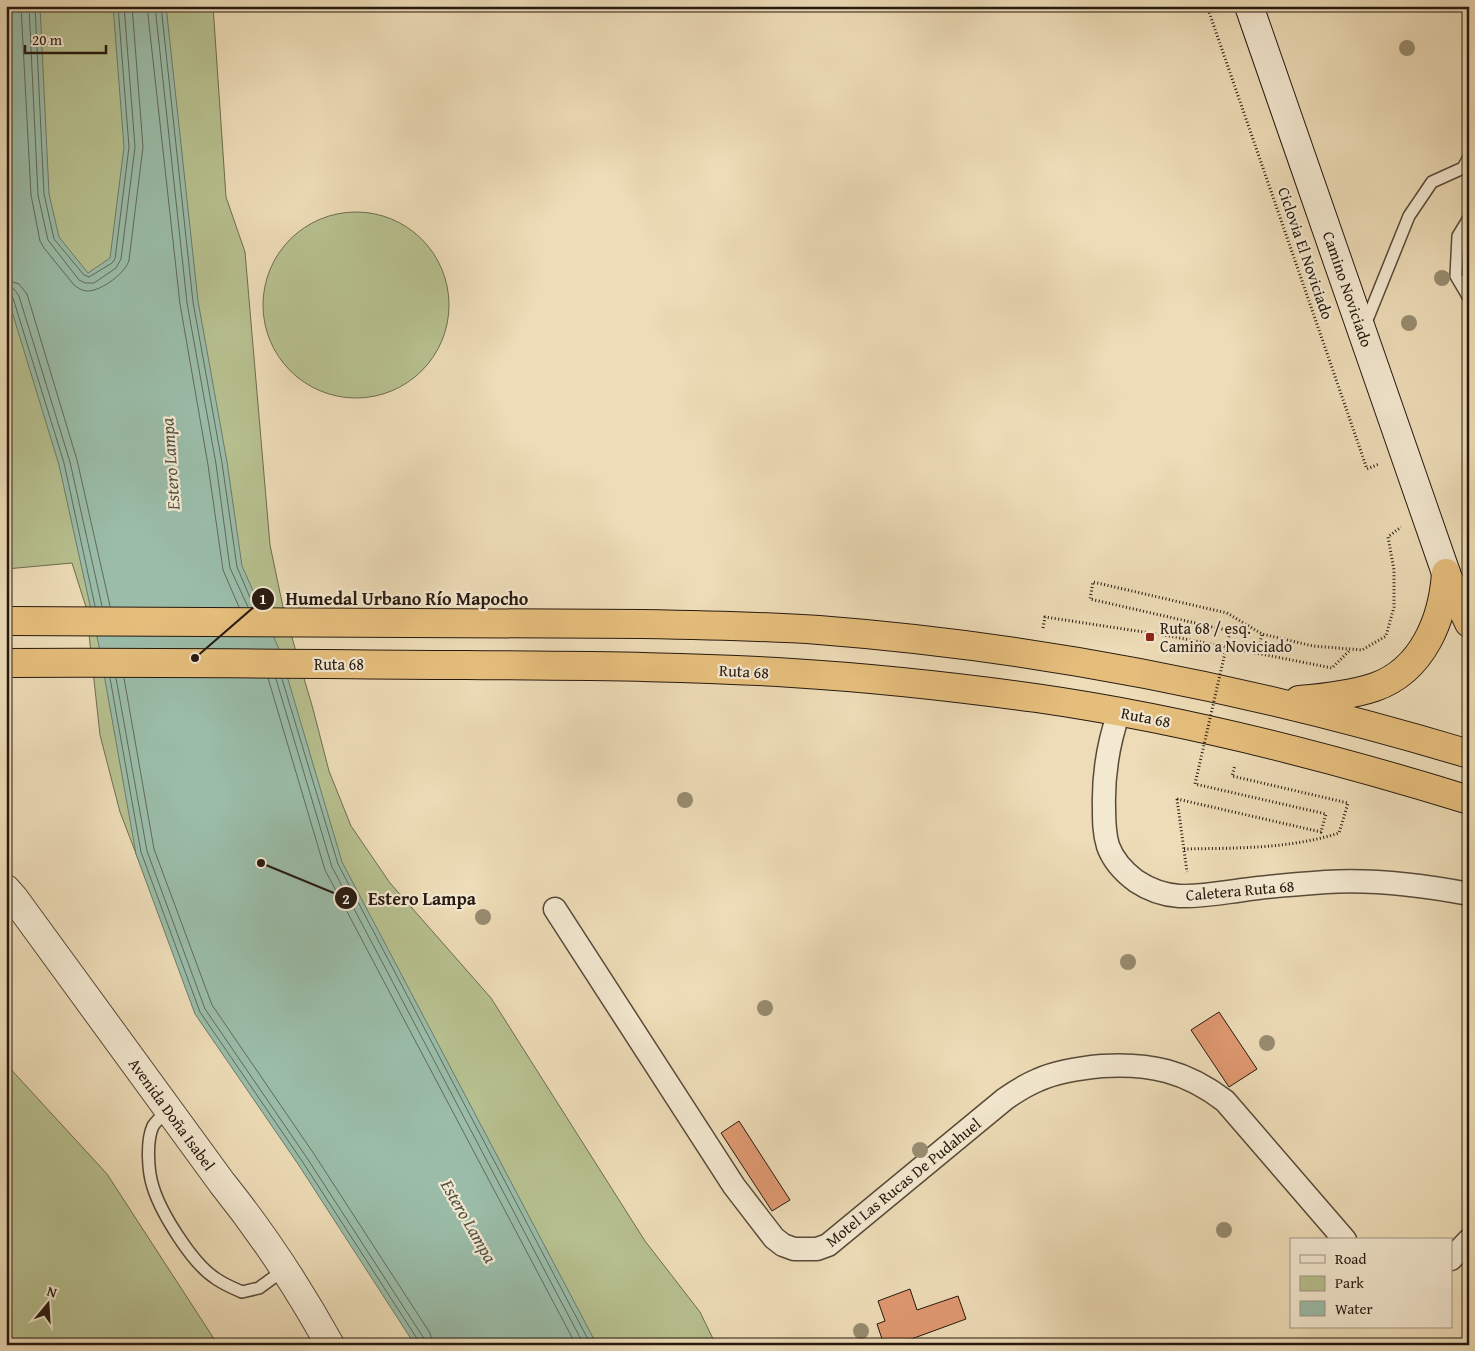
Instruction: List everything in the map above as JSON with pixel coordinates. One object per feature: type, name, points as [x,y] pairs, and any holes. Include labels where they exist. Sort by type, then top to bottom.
[{"type":"highway","points":[[1446,573],[1469,623]]},
{"type":"highway","points":[[1270,700],[1301,700],[1331,697],[1360,691],[1376,687],[1404,671],[1419,654],[1434,629],[1444,594],[1446,573]]},
{"type":"highway","points":[[6,621],[730,626],[818,630],[1038,655],[1116,668],[1270,700],[1343,718],[1469,754]]},
{"type":"highway","name":"Ruta 68","points":[[6,663],[618,667],[790,673],[876,679],[958,688],[1119,712],[1241,736],[1385,774],[1469,800]]},
{"type":"main road","name":"Camino Noviciado","points":[[1249,6],[1446,573]]},
{"type":"main road","name":"Avenida Doña Isabel","points":[[6,889],[250,1218],[286,1269],[330,1345]]},
{"type":"street","name":"Caletera Ruta 68","points":[[1119,712],[1106,760],[1103,785],[1104,831],[1108,846],[1121,867],[1141,884],[1165,894],[1189,896],[1328,882],[1417,885],[1469,894]]},
{"type":"street","name":"Motel Las Rucas De Pudahuel","points":[[554,909],[734,1186],[774,1238],[783,1245],[794,1249],[806,1250],[828,1245],[1005,1100],[1036,1080],[1070,1070],[1121,1065],[1142,1065],[1162,1069],[1196,1082],[1218,1096],[1343,1238]]},
{"type":"street","points":[[1452,1258],[1469,1240]]},
{"type":"lane","points":[[1362,331],[1409,216],[1432,182],[1466,168],[1469,157]]},
{"type":"lane","points":[[1469,218],[1458,236],[1456,276],[1469,298]]},
{"type":"lane","points":[[169,1109],[153,1127],[149,1142],[148,1163],[152,1187],[178,1236],[196,1260],[214,1278],[242,1292],[259,1288],[286,1269]]},
{"type":"path","name":"Ciclovia El Noviciado","points":[[1207,6],[1367,469],[1404,453]]},
{"type":"path","points":[[1189,896],[1177,799],[1321,832],[1326,814],[1195,784],[1230,631],[1090,599],[1093,582],[1227,613],[1262,634],[1313,646],[1362,650],[1386,636],[1394,607],[1394,570],[1388,537],[1424,510]]},
{"type":"path","points":[[1038,655],[1045,617],[1170,636],[1332,668],[1350,650]]},
{"type":"path","points":[[1258,653],[1262,634]]},
{"type":"path","points":[[1184,849],[1244,847],[1314,841],[1339,833],[1348,803],[1232,776],[1241,736]]},
{"type":"green space","points":[[6,6],[213,6],[226,197],[245,252],[270,545],[283,607],[329,771],[351,826],[390,883],[491,998],[645,1241],[700,1312],[716,1345],[435,1345],[150,890],[120,812],[100,735],[86,607],[72,563],[6,569]]},
{"type":"green space","points":[[347,212],[365,212],[392,219],[422,239],[442,269],[449,296],[449,314],[442,341],[422,371],[392,391],[365,398],[347,398],[329,394],[312,387],[297,377],[284,364],[274,349],[267,332],[263,314],[263,296],[267,278],[274,261],[284,246],[297,233],[312,223],[329,216]]},
{"type":"green space","points":[[6,1064],[107,1174],[218,1345],[6,1345]]},
{"type":"water","points":[[6,6],[40,6],[49,194],[59,237],[88,273],[110,258],[124,147],[113,6],[166,6],[198,301],[227,462],[242,566],[279,649],[342,862],[597,1345],[415,1345],[298,1164],[195,1014],[136,854],[99,646],[59,465],[6,292]]},
{"type":"building","points":[[1219,1012],[1257,1069],[1229,1087],[1191,1030]]},
{"type":"building","points":[[739,1121],[790,1200],[772,1211],[721,1133]]},
{"type":"building","points":[[910,1289],[917,1310],[958,1296],[966,1319],[895,1345],[884,1345],[877,1324],[885,1321],[878,1301]]},
{"type":"place","name":"Ruta 68 / esq. Camino a Noviciado","points":[[1150,637]]},
{"type":"place","name":"Humedal Urbano Río Mapocho","points":[[195,658]]},
{"type":"place","name":"Estero Lampa","points":[[261,863]]}]
